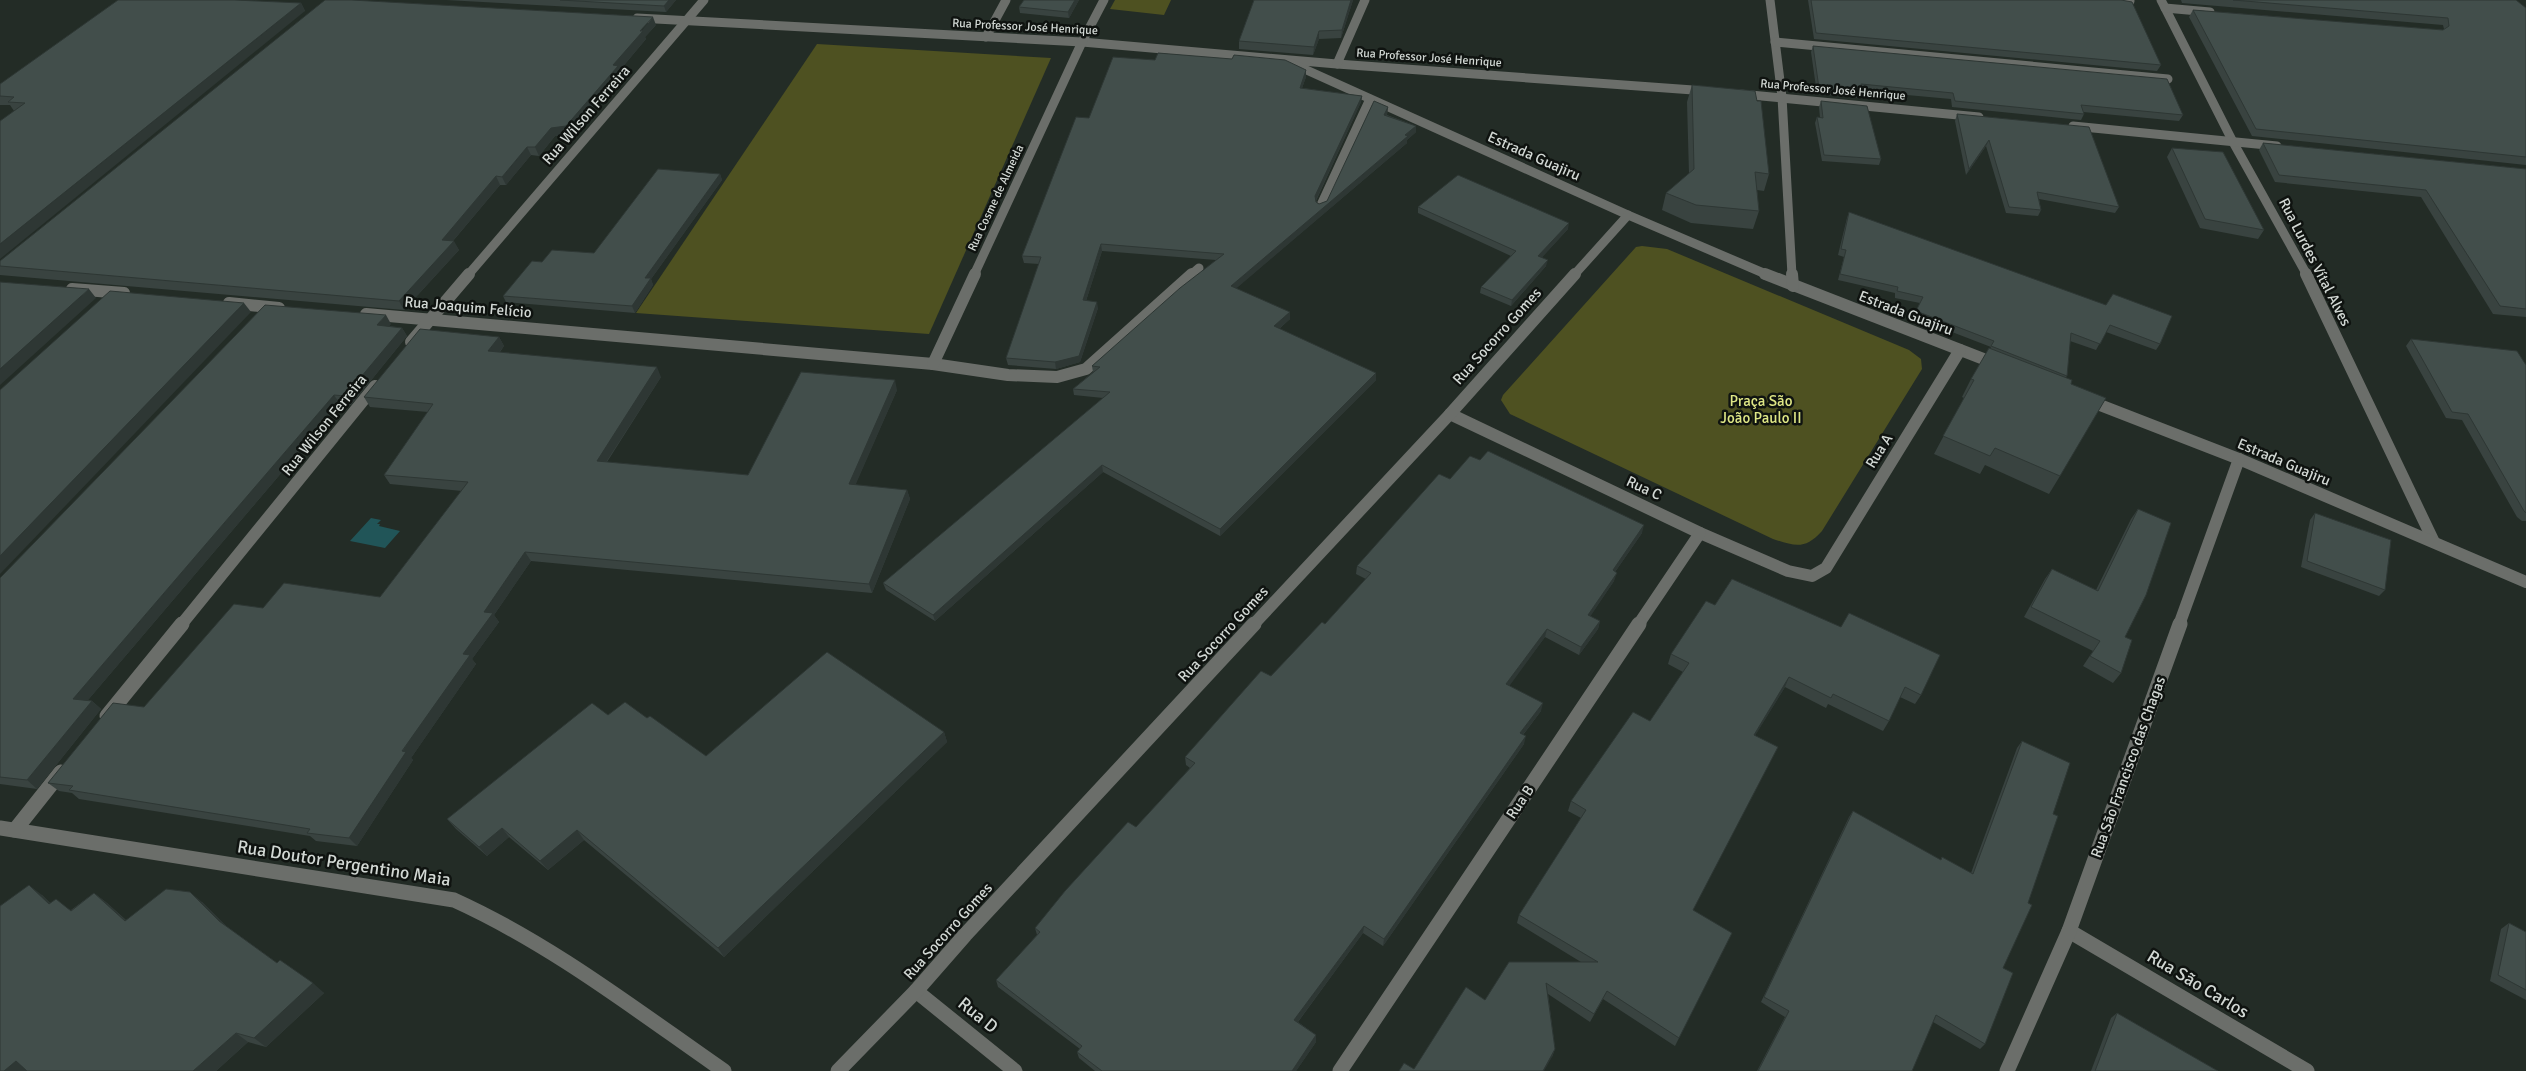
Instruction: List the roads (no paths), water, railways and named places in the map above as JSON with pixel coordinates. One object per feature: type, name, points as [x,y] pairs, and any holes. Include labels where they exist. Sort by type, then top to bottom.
[{"type":"street","name":"Rua Wilson Ferreira","points":[[405,349],[704,0]]},
{"type":"street","points":[[986,37],[1006,0]]},
{"type":"street","name":"Rua Cosme de Almeida","points":[[933,364],[1082,42],[1104,0]]},
{"type":"street","points":[[1337,64],[1365,0]]},
{"type":"street","points":[[1770,0],[1782,97],[1793,286]]},
{"type":"street","points":[[2120,0],[2130,1]]},
{"type":"street","points":[[2163,4],[2224,13]]},
{"type":"street","name":"Rua Lurdes Vítal Alves","points":[[2163,4],[2233,142],[2285,233],[2329,319],[2434,542]]},
{"type":"street","name":"Rua Professor José Henrique","points":[[627,18],[1082,42],[1337,64],[1713,92]]},
{"type":"street","points":[[1775,42],[2168,79]]},
{"type":"street","name":"Estrada Guajiru","points":[[1282,59],[1793,286],[2006,368]]},
{"type":"street","name":"Rua Professor José Henrique","points":[[1733,93],[1988,118]]},
{"type":"street","points":[[1321,205],[1370,99]]},
{"type":"street","points":[[2066,126],[2292,148]]},
{"type":"street","name":"Rua Socorro Gomes","points":[[838,1071],[916,991],[964,935],[1450,414],[1628,214]]},
{"type":"street","name":"Rua Joaquim Felício","points":[[353,313],[430,318],[933,364],[1008,375],[1058,376],[1086,369],[1199,268]]},
{"type":"street","points":[[57,287],[133,294]]},
{"type":"street","points":[[100,306],[114,292]]},
{"type":"street","points":[[219,302],[295,309]]},
{"type":"street","points":[[253,321],[266,307]]},
{"type":"street","name":"Rua A","points":[[1826,568],[1960,350]]},
{"type":"street","name":"Rua Wilson Ferreira","points":[[96,729],[380,380]]},
{"type":"street","name":"Estrada Guajiru","points":[[2081,397],[2239,459],[2526,582]]},
{"type":"street","name":"Rua C","points":[[1450,414],[1700,533],[1801,575],[1812,576],[1826,568]]},
{"type":"street","name":"Rua São Francisco das Chagas","points":[[2007,1071],[2069,931],[2239,459]]},
{"type":"street","name":"Rua B","points":[[1340,1071],[1700,533]]},
{"type":"street","points":[[7,829],[71,760]]},
{"type":"street","name":"Rua Doutor Pergentino Maia","points":[[7,829],[454,900],[500,921],[551,950],[724,1071]]},
{"type":"street","name":"Rua São Carlos","points":[[2069,931],[2307,1071]]},
{"type":"street","name":"Rua D","points":[[916,991],[1015,1071]]},
{"type":"water","points":[[371,518],[381,520],[377,524],[380,524],[379,526],[400,531],[385,548],[350,541]]},
{"type":"park label","name":"Praça São João Paulo II","points":[[1761,410]]}]
